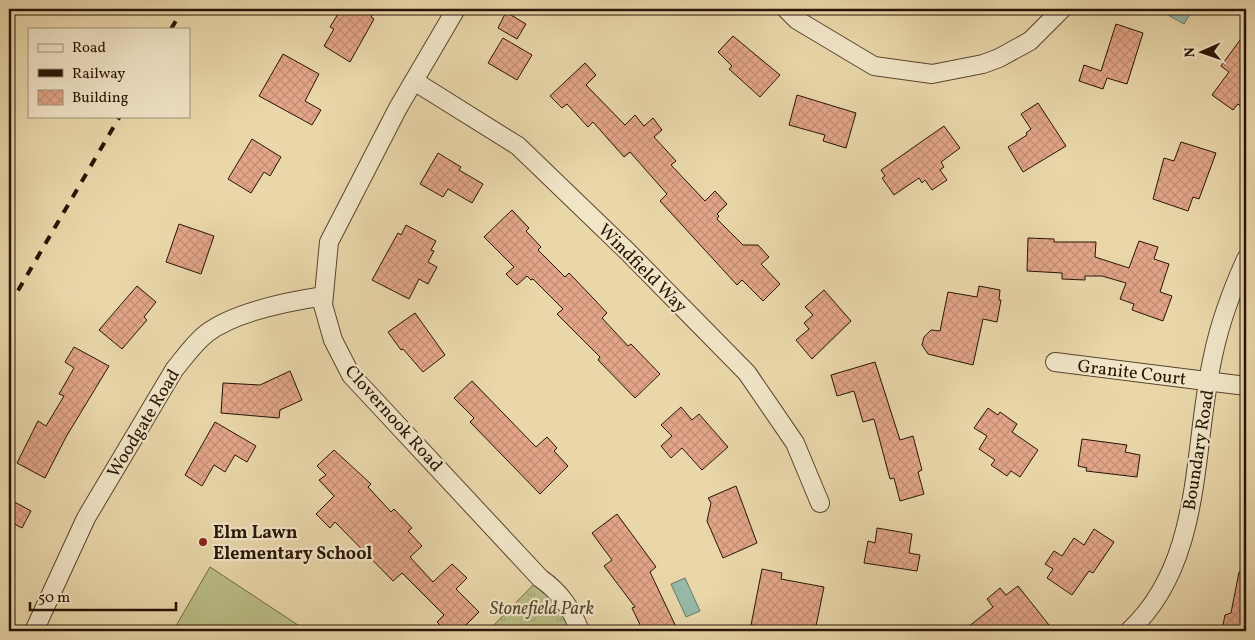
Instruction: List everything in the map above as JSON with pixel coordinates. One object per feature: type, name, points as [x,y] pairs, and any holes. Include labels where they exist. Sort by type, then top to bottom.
[{"type":"street","name":"Clovernook Road","points":[[456,9],[414,80],[329,242],[323,305],[333,340],[351,375],[540,578],[556,590],[572,612],[580,631]]},
{"type":"street","points":[[786,9],[797,20],[874,66],[932,74],[983,64],[999,58],[1030,41],[1062,9]]},
{"type":"street","name":"Windfield Way","points":[[414,80],[518,146],[627,251],[747,373],[795,443],[820,503]]},
{"type":"street","name":"Boundary Road","points":[[1129,631],[1162,591],[1179,550],[1190,507],[1213,356],[1232,291],[1246,259]]},
{"type":"street","name":"Woodgate Road","points":[[34,631],[86,518],[174,370],[186,355],[207,333],[226,322],[288,301],[324,296]]},
{"type":"street","name":"Granite Court","points":[[1055,362],[1246,386]]},
{"type":"green space","points":[[210,567],[307,631],[173,631]]},
{"type":"green space","name":"Stonefield Park","points":[[540,578],[580,631],[488,631]]},
{"type":"shaded area","points":[[1157,9],[1193,9],[1184,24]]},
{"type":"shaded area","points":[[685,578],[700,611],[686,617],[671,584]]},
{"type":"building","points":[[341,9],[376,9],[371,17],[374,19],[350,62],[324,46],[334,29],[330,27]]},
{"type":"building","points":[[506,12],[526,24],[517,39],[498,28]]},
{"type":"building","points":[[1116,24],[1143,33],[1127,84],[1107,78],[1103,89],[1079,81],[1084,65],[1101,71]]},
{"type":"building","points":[[1246,32],[1246,111],[1238,104],[1233,110],[1212,95],[1229,72],[1221,66]]},
{"type":"building","points":[[733,36],[780,75],[760,97],[729,69],[732,66],[718,52]]},
{"type":"building","points":[[503,38],[532,55],[517,80],[488,63]]},
{"type":"building","points":[[283,54],[319,74],[305,101],[321,110],[312,125],[259,96]]},
{"type":"building","points":[[585,63],[596,75],[586,85],[625,125],[635,115],[644,126],[653,118],[662,130],[654,137],[676,161],[671,165],[705,201],[715,191],[727,204],[717,214],[719,216],[717,219],[743,245],[758,245],[769,257],[761,264],[780,284],[763,301],[742,280],[737,285],[660,201],[667,194],[630,152],[624,157],[593,122],[588,127],[567,104],[562,108],[550,96]]},
{"type":"building","points":[[797,95],[856,113],[846,148],[823,141],[825,135],[789,125]]},
{"type":"building","points":[[1038,103],[1066,146],[1023,172],[1008,147],[1027,135],[1026,133],[1031,129],[1021,114]]},
{"type":"building","points":[[944,126],[960,148],[941,162],[944,167],[940,170],[947,180],[932,190],[925,180],[922,183],[919,178],[894,195],[882,178],[885,176],[881,170]]},
{"type":"building","points":[[252,139],[281,157],[270,176],[264,172],[251,193],[228,179]]},
{"type":"building","points":[[1181,142],[1216,153],[1199,199],[1193,197],[1188,211],[1153,199],[1164,158],[1174,161]]},
{"type":"building","points":[[438,153],[461,167],[459,170],[483,184],[472,203],[448,189],[443,197],[420,184]]},
{"type":"building","points":[[512,210],[529,228],[526,231],[541,247],[538,250],[565,277],[569,273],[607,313],[602,318],[628,346],[631,344],[660,374],[635,398],[598,360],[600,357],[557,314],[563,309],[533,279],[531,280],[527,276],[517,285],[506,274],[514,267],[484,237]]},
{"type":"building","points":[[179,224],[214,236],[201,274],[166,262]]},
{"type":"building","points":[[406,225],[436,241],[431,250],[434,251],[428,262],[437,267],[428,284],[419,279],[409,299],[372,280],[398,233],[401,235]]},
{"type":"building","points":[[1028,238],[1054,239],[1054,242],[1096,242],[1095,257],[1129,268],[1139,241],[1158,247],[1154,259],[1169,264],[1160,292],[1172,296],[1163,321],[1132,310],[1134,304],[1120,299],[1126,283],[1102,276],[1085,276],[1085,280],[1062,279],[1062,273],[1027,271]]},
{"type":"building","points":[[137,286],[156,302],[144,317],[147,320],[122,349],[99,330]]},
{"type":"building","points":[[979,286],[1000,290],[999,300],[1001,300],[997,322],[983,319],[973,365],[928,354],[922,345],[924,337],[931,330],[940,331],[948,292],[977,297]]},
{"type":"building","points":[[824,290],[851,321],[812,359],[796,340],[809,329],[804,323],[813,315],[805,307]]},
{"type":"building","points":[[415,313],[445,355],[423,372],[403,349],[401,350],[388,332]]},
{"type":"building","points":[[74,347],[109,366],[66,437],[45,478],[17,463],[38,421],[46,426],[64,396],[59,394],[74,368],[65,362]]},
{"type":"building","points":[[875,362],[900,440],[913,436],[922,470],[918,472],[924,494],[900,501],[894,478],[890,479],[874,419],[863,422],[854,391],[837,396],[831,375]]},
{"type":"building","points":[[290,371],[302,400],[280,410],[279,418],[221,413],[223,383],[260,385]]},
{"type":"building","points":[[472,381],[536,447],[547,437],[557,448],[554,451],[568,466],[540,494],[470,422],[474,418],[454,398]]},
{"type":"building","points":[[681,407],[692,420],[699,414],[728,447],[702,470],[682,448],[671,458],[661,446],[672,436],[661,425]]},
{"type":"building","points":[[988,408],[998,415],[1000,412],[1017,424],[1012,432],[1038,450],[1020,477],[1011,471],[1007,476],[991,465],[995,460],[979,449],[987,436],[974,428]]},
{"type":"building","points":[[215,422],[256,446],[247,462],[235,455],[225,472],[214,465],[202,486],[185,475]]},
{"type":"building","points":[[1082,439],[1127,445],[1125,452],[1140,455],[1137,477],[1086,471],[1087,468],[1078,466]]},
{"type":"building","points":[[334,450],[371,484],[368,487],[391,512],[394,509],[412,528],[408,531],[422,546],[410,557],[433,582],[452,564],[467,578],[456,589],[479,612],[460,631],[446,631],[437,622],[444,615],[402,573],[393,581],[335,522],[330,528],[316,514],[334,496],[319,480],[326,475],[317,466]]},
{"type":"building","points":[[736,486],[757,543],[723,558],[707,521],[711,503],[708,498]]},
{"type":"building","points":[[9,499],[31,511],[22,528],[9,521]]},
{"type":"building","points":[[617,514],[656,567],[650,572],[678,631],[643,631],[632,608],[635,607],[604,566],[612,560],[592,533]]},
{"type":"building","points":[[877,528],[912,534],[909,553],[920,555],[917,571],[864,563],[868,541],[875,543]]},
{"type":"building","points":[[1094,529],[1114,542],[1093,573],[1089,571],[1072,595],[1047,578],[1053,569],[1045,564],[1054,551],[1062,556],[1074,538],[1084,545]]},
{"type":"building","points":[[762,569],[782,573],[781,579],[824,587],[815,631],[792,631],[751,625]]},
{"type":"building","points":[[1239,572],[1246,573],[1246,631],[1228,631],[1223,625],[1225,615],[1231,613]]},
{"type":"building","points":[[1018,586],[1049,625],[1041,631],[963,631],[993,607],[987,599],[1000,588],[1006,595]]},
{"type":"railway","points":[[172,28],[183,9]]},
{"type":"railway","points":[[9,306],[119,118]]},
{"type":"place","name":"Elm Lawn Elementary School","points":[[203,542]]}]
